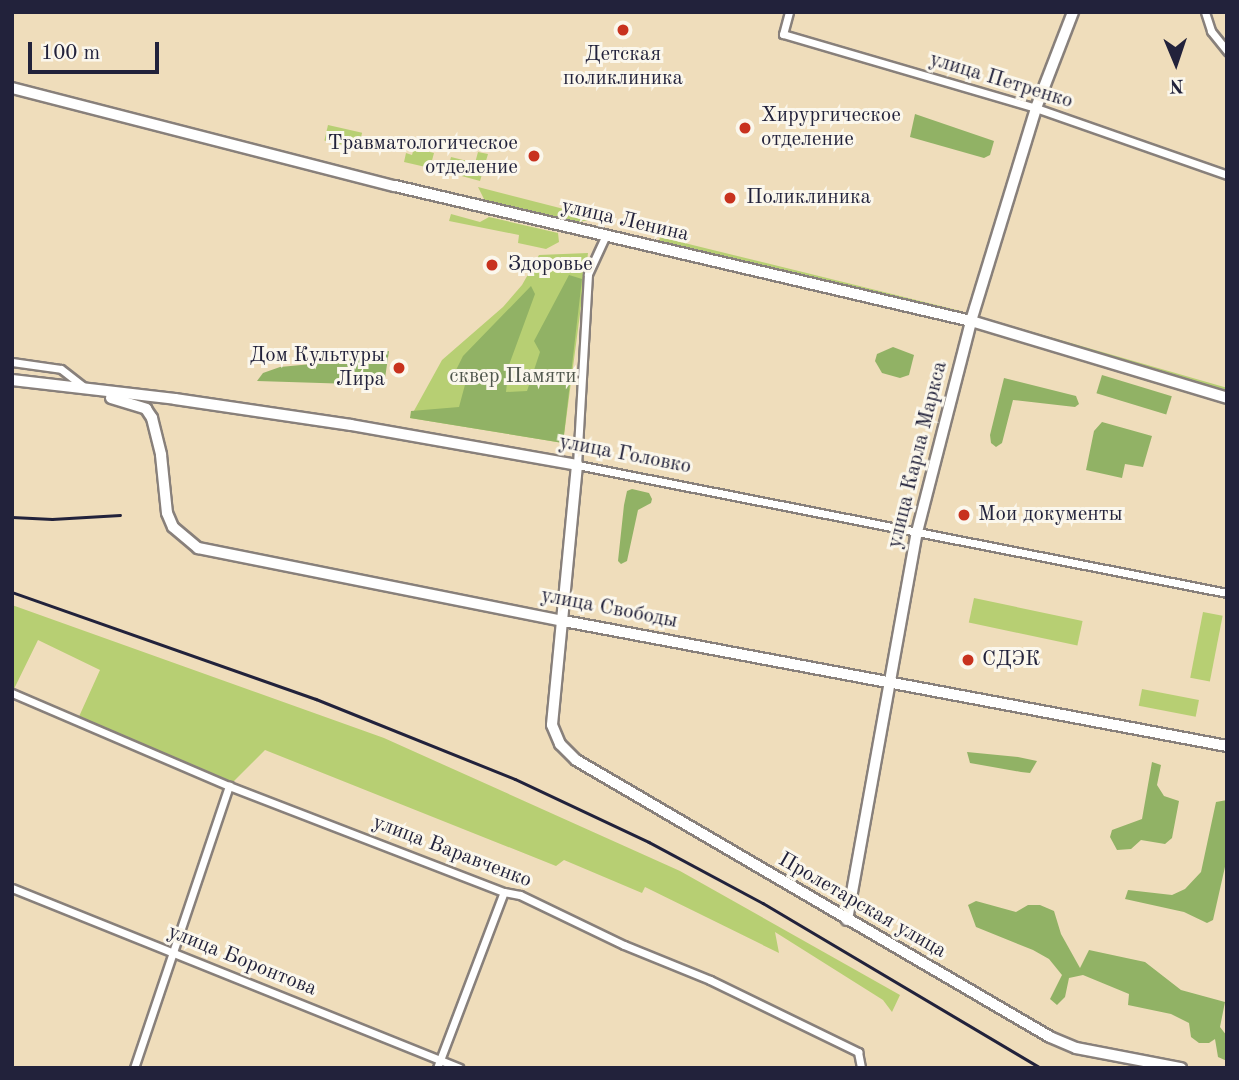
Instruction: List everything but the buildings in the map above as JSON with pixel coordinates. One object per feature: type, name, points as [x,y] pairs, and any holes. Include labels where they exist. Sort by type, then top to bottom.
[{"type":"street","name":"улица Петренко","points":[[789,12],[783,34],[1036,108],[1227,175]]},
{"type":"street","name":"улица Карла Маркса","points":[[847,920],[916,532],[971,321],[1036,108],[1073,12]]},
{"type":"street","points":[[1205,12],[1211,31],[1227,51]]},
{"type":"street","name":"улица Ленина","points":[[12,88],[204,139],[605,237],[971,321],[1227,398]]},
{"type":"street","points":[[564,621],[589,274],[605,237]]},
{"type":"street","points":[[12,362],[61,369],[88,391]]},
{"type":"street","name":"улица Головко","points":[[12,380],[88,391],[175,399],[337,423],[577,465],[1227,593]]},
{"type":"street","name":"улица Свободы","points":[[88,391],[146,408],[157,433],[167,513],[173,527],[198,548],[564,621],[889,680],[1227,746]]},
{"type":"street","name":"Пролетарская улица","points":[[564,621],[552,725],[560,744],[576,760],[1050,1037],[1076,1048],[1181,1068]]},
{"type":"street","name":"улица Варавченко","points":[[12,693],[229,786],[504,892],[520,895],[788,1017],[858,1052],[861,1068]]},
{"type":"street","points":[[134,1068],[229,786]]},
{"type":"street","name":"улица Боронтова","points":[[12,888],[173,952],[438,1064],[459,1068]]},
{"type":"street","points":[[438,1064],[504,892]]},
{"type":"green space","points":[[915,114],[994,141],[990,155],[984,158],[910,137]]},
{"type":"green space","points":[[328,125],[362,133],[359,148],[324,141]]},
{"type":"green space","points":[[414,148],[434,153],[430,168],[404,162],[406,153],[412,155]]},
{"type":"green space","points":[[478,152],[488,154],[480,181],[447,172],[451,157],[475,163]]},
{"type":"green space","points":[[478,187],[599,218],[579,222],[552,219],[485,201]]},
{"type":"green space","points":[[451,214],[480,222],[489,217],[558,233],[559,242],[546,249],[518,243],[519,235],[449,221]]},
{"type":"green space","points":[[660,237],[961,311],[959,319],[657,249]]},
{"type":"green space","name":"сквер Памяти","points":[[588,253],[563,443],[410,418],[442,360],[503,307],[522,285],[539,255]]},
{"type":"green space","name":"сквер Памяти","points":[[569,275],[582,279],[563,443],[410,418],[411,411],[459,407],[466,381],[456,370],[463,356],[531,286],[535,294],[509,365],[506,392],[527,391],[540,352],[534,341]]},
{"type":"green space","points":[[994,321],[1227,388],[1226,395],[992,328]]},
{"type":"green space","points":[[893,347],[914,355],[909,375],[900,378],[882,373],[875,361],[877,354]]},
{"type":"green space","points":[[389,351],[384,385],[257,381],[263,373],[280,367],[333,362]]},
{"type":"green space","points":[[1102,375],[1172,396],[1166,415],[1096,393]]},
{"type":"green space","points":[[1004,378],[1076,396],[1079,404],[1075,407],[1013,400],[1002,443],[996,447],[991,443],[990,435]]},
{"type":"green space","points":[[1102,422],[1152,436],[1143,467],[1125,464],[1122,478],[1086,470],[1094,431]]},
{"type":"green space","points":[[632,489],[649,493],[652,499],[651,503],[638,510],[627,561],[621,564],[618,561],[624,505],[627,491]]},
{"type":"green space","points":[[974,598],[1083,621],[1077,646],[969,622]]},
{"type":"green space","points":[[12,605],[384,738],[680,871],[900,995],[892,1012],[883,1000],[775,932],[779,953],[645,887],[642,893],[564,860],[556,866],[265,750],[229,786],[77,721],[100,670],[38,640],[12,693]]},
{"type":"green space","points":[[1203,612],[1223,616],[1210,682],[1190,678]]},
{"type":"green space","points":[[1142,689],[1199,700],[1196,717],[1139,706]]},
{"type":"green space","points":[[967,752],[1037,761],[1030,773],[1021,772],[970,763]]},
{"type":"green space","points":[[1152,762],[1161,765],[1157,785],[1164,796],[1179,801],[1172,838],[1165,844],[1141,840],[1131,849],[1117,850],[1110,837],[1112,830],[1142,819]]},
{"type":"green space","points":[[1227,800],[1227,858],[1213,920],[1207,923],[1184,912],[1125,899],[1128,890],[1172,895],[1185,889],[1201,872],[1216,802]]},
{"type":"green space","points":[[976,901],[1016,912],[1028,905],[1040,905],[1054,911],[1061,934],[1080,968],[1089,950],[1145,962],[1181,990],[1225,1002],[1220,1027],[1227,1036],[1227,1061],[1218,1057],[1215,1039],[1209,1043],[1199,1043],[1191,1037],[1189,1023],[1171,1014],[1128,1005],[1129,994],[1083,975],[1069,978],[1065,997],[1057,1005],[1050,999],[1062,975],[1049,959],[1033,950],[976,927],[968,905]]},
{"type":"railway","points":[[12,517],[52,519],[120,515]]},
{"type":"railway","points":[[12,592],[316,699],[515,779],[649,842],[763,903],[1041,1068]]},
{"type":"place","name":"Детская поликлиника","points":[[623,30]]},
{"type":"place","name":"Хирургическое отделение","points":[[745,128]]},
{"type":"place","name":"Травматологическое отделение","points":[[534,156]]},
{"type":"place","name":"Поликлиника","points":[[730,198]]},
{"type":"place","name":"Здоровье","points":[[492,265]]},
{"type":"place","name":"Дом Культуры Лира","points":[[399,368]]},
{"type":"place","name":"Мои документы","points":[[964,515]]},
{"type":"place","name":"СДЭК","points":[[968,660]]}]
